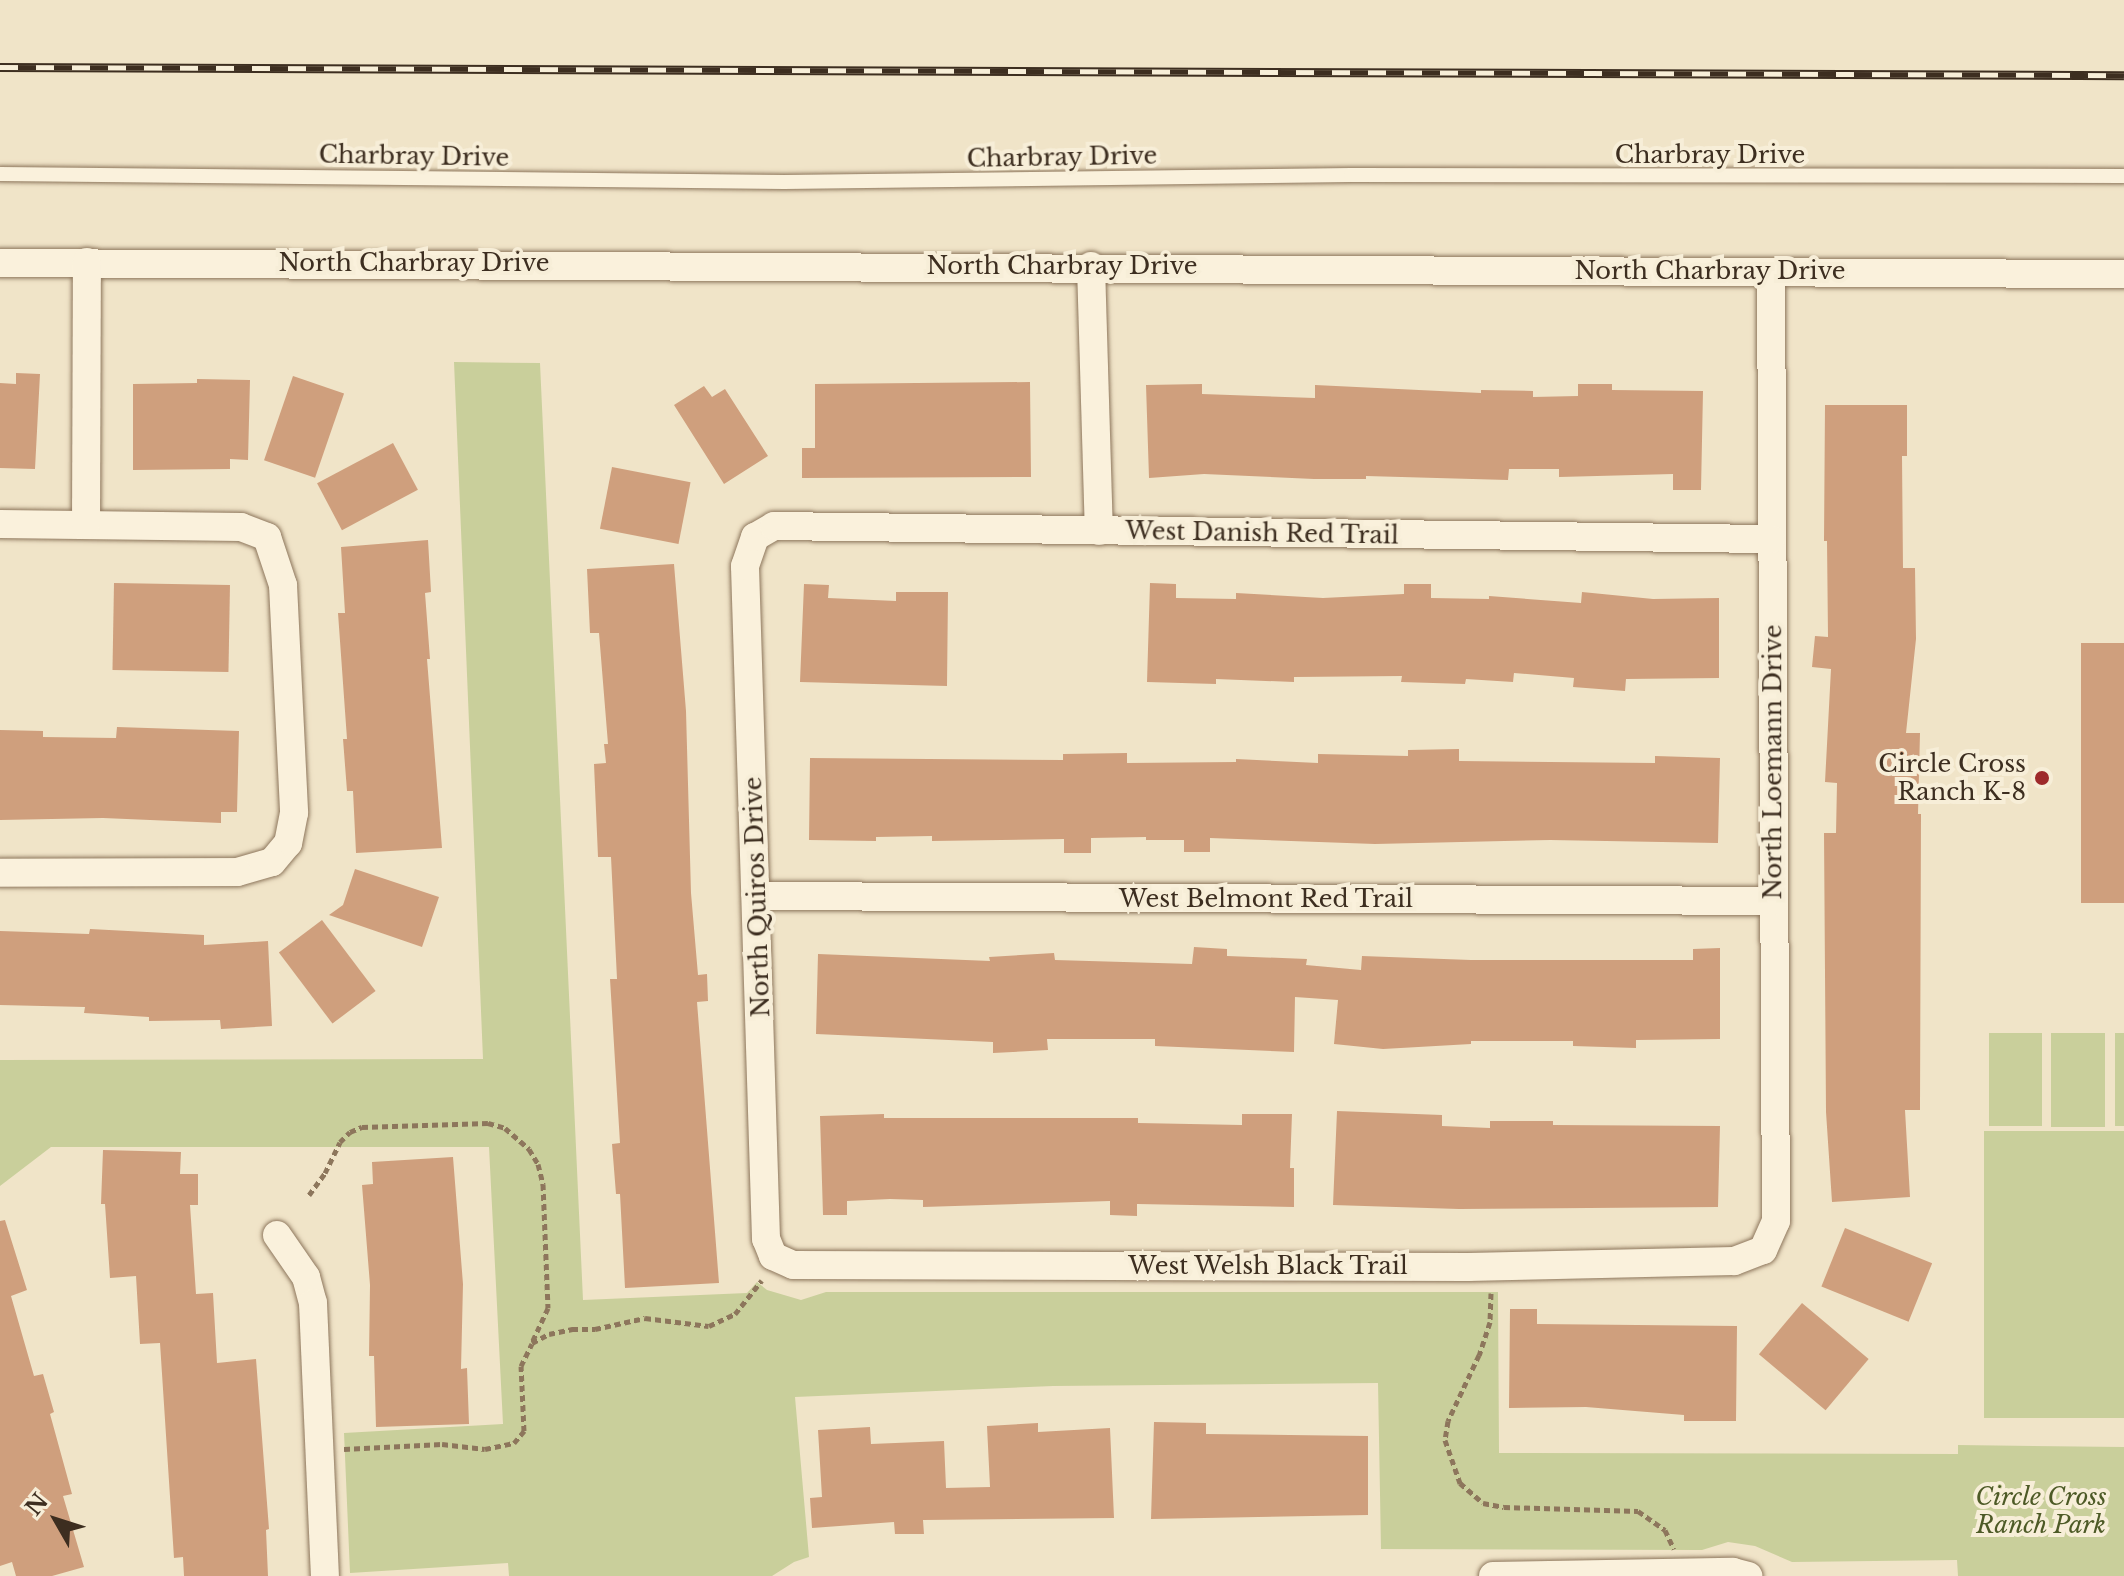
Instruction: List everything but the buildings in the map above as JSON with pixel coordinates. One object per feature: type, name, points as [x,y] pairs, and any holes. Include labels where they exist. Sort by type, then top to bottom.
[{"type":"street","points":[[86,525],[87,262]]},
{"type":"street","name":"North Charbray Drive","points":[[0,263],[1091,266],[2124,274]]},
{"type":"street","points":[[1091,266],[1099,531]]},
{"type":"street","name":"North Loemann Drive","points":[[1763,1250],[1776,1221],[1771,272]]},
{"type":"street","points":[[0,524],[241,527],[267,537],[283,585],[294,813],[288,843],[272,862],[237,872],[0,873]]},
{"type":"street","name":"West Danish Red Trail","points":[[755,537],[774,526],[1771,539]]},
{"type":"street","name":"North Quiros Drive","points":[[755,537],[745,566],[768,1268]]},
{"type":"street","name":"West Belmont Red Trail","points":[[758,896],[1774,901]]},
{"type":"street","points":[[277,1235],[306,1277],[313,1303],[325,1576]]},
{"type":"street","name":"West Welsh Black Trail","points":[[768,1268],[793,1265],[1468,1267],[1734,1261],[1763,1250]]},
{"type":"street","points":[[1493,1576],[1733,1572],[1748,1576]]},
{"type":"lane","name":"Charbray Drive","points":[[0,174],[784,182],[1351,175],[2124,176]]},
{"type":"path","points":[[309,1195],[325,1173],[340,1142],[350,1132],[362,1127],[488,1123],[505,1128],[529,1149],[538,1164],[543,1184],[548,1308],[521,1366],[524,1431],[514,1443],[485,1449],[442,1444],[339,1449]]},
{"type":"path","points":[[532,1343],[549,1334],[572,1329],[595,1329],[645,1318],[709,1326],[735,1314],[768,1268]]},
{"type":"path","points":[[1492,1288],[1490,1322],[1448,1421],[1445,1440],[1460,1483],[1483,1503],[1504,1507],[1638,1511],[1665,1530],[1676,1556]]},
{"type":"green space","name":"Circle Cross Ranch Park","points":[[454,362],[540,363],[583,1300],[747,1293],[757,1282],[767,1290],[801,1300],[826,1292],[1498,1292],[1499,1453],[1958,1454],[1958,1445],[2124,1447],[2124,1576],[1958,1576],[1957,1560],[1792,1562],[1755,1546],[1728,1542],[1702,1550],[1381,1549],[1378,1383],[1053,1386],[795,1397],[809,1557],[794,1562],[772,1576],[509,1576],[508,1563],[350,1573],[344,1433],[503,1424],[489,1147],[51,1147],[0,1186],[0,1060],[483,1059]]},
{"type":"green space","points":[[1989,1033],[2042,1033],[2042,1126],[1989,1126]]},
{"type":"green space","points":[[2051,1033],[2105,1033],[2105,1127],[2051,1127]]},
{"type":"green space","points":[[2115,1033],[2124,1033],[2124,1126],[2115,1126]]},
{"type":"green space","points":[[1984,1131],[2124,1131],[2124,1418],[1984,1418]]},
{"type":"railway","points":[[0,67],[2124,75]]},
{"type":"place","name":"Circle Cross Ranch K-8","points":[[2042,778]]}]
